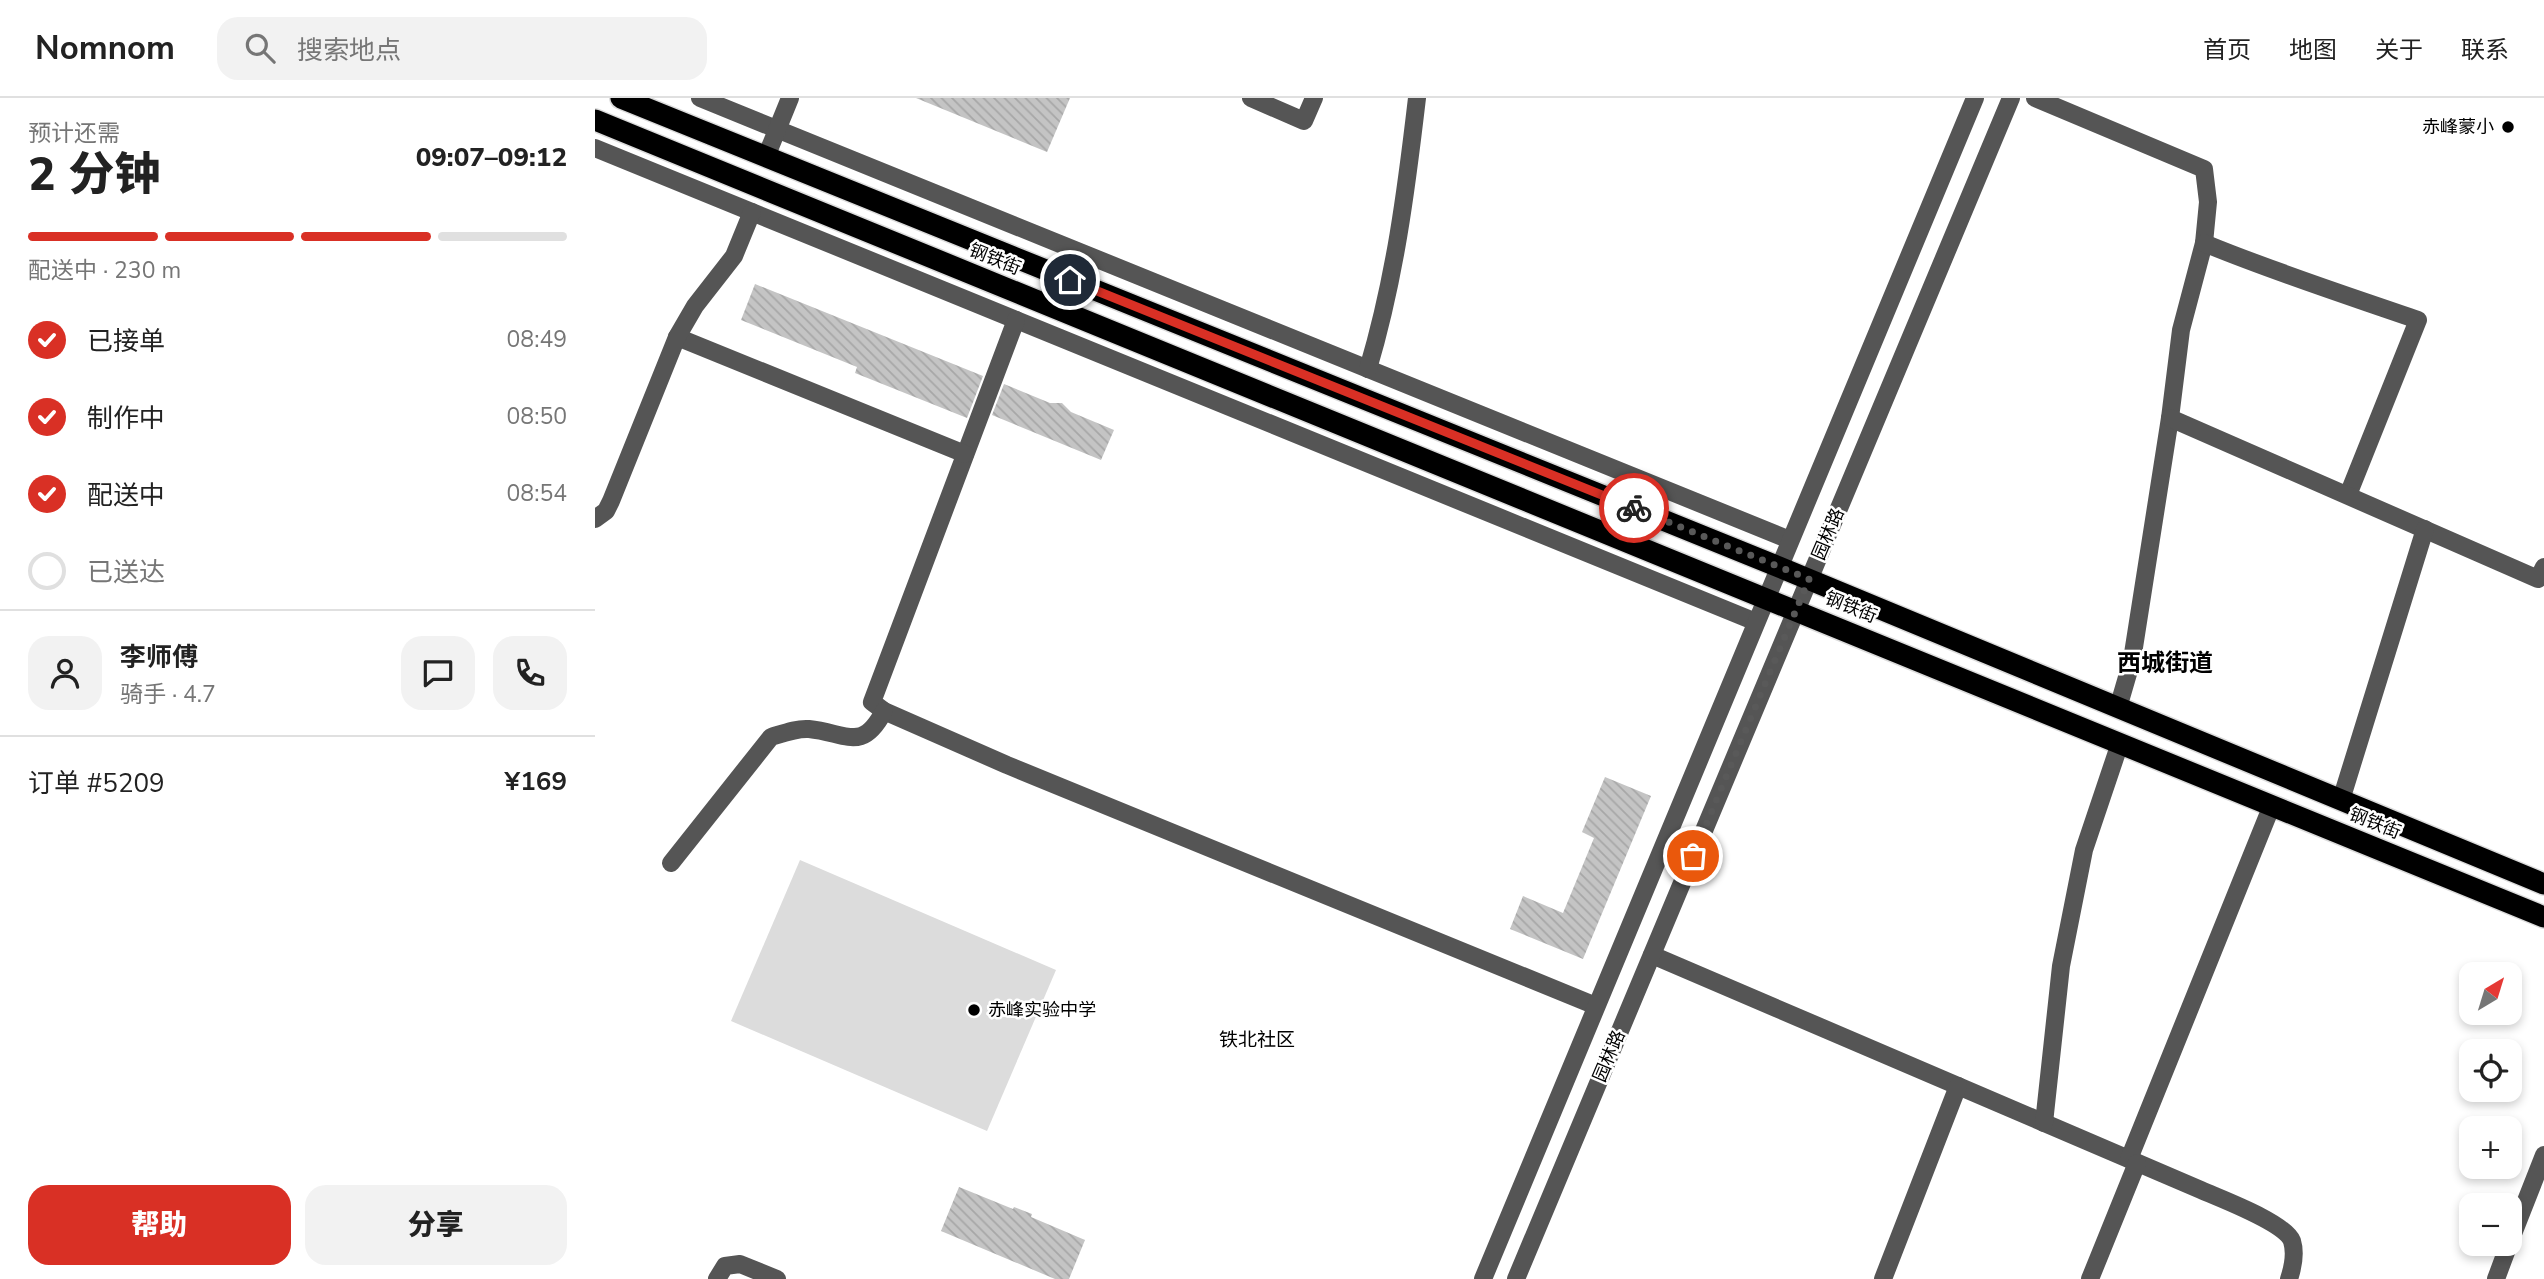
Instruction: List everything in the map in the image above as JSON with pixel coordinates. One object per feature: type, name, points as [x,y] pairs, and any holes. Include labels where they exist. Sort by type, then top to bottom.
[{"type":"highway","name":"钢铁街","points":[[621,98],[1809,579],[2544,884]]},
{"type":"highway","name":"钢铁街","points":[[595,120],[2544,916]]},
{"type":"street","points":[[700,98],[1790,540]]},
{"type":"street","points":[[766,157],[790,98]]},
{"type":"street","points":[[1251,98],[1304,121],[1314,98]]},
{"type":"street","points":[[1369,369],[1385,312],[1402,225],[1417,98]]},
{"type":"street","name":"园林路","points":[[1483,1279],[1975,98]]},
{"type":"street","name":"园林路","points":[[1516,1279],[2011,98]]},
{"type":"street","points":[[2035,98],[2204,169],[2208,202],[2204,243],[2181,330],[2132,660],[2118,708]]},
{"type":"street","points":[[595,148],[1756,622]]},
{"type":"street","points":[[595,519],[605,511],[611,501],[677,337],[695,306],[734,256],[752,212]]},
{"type":"street","points":[[2204,243],[2271,271],[2418,320],[2348,495]]},
{"type":"street","points":[[1016,320],[872,702],[884,711],[1007,765],[1596,1006]]},
{"type":"street","points":[[677,337],[965,454]]},
{"type":"street","points":[[2170,418],[2539,579],[2544,567]]},
{"type":"street","points":[[2341,800],[2425,529]]},
{"type":"street","points":[[671,863],[771,737],[809,729],[859,738],[874,729],[884,711]]},
{"type":"street","points":[[2043,1123],[2061,966],[2084,850],[2120,743]]},
{"type":"street","points":[[2091,1279],[2133,1161],[2271,805]]},
{"type":"street","points":[[1652,955],[2276,1225],[2291,1240],[2294,1265],[2289,1279]]},
{"type":"street","points":[[1883,1279],[1958,1086]]},
{"type":"street","points":[[2522,1211],[2544,1155]]},
{"type":"street","points":[[2496,1279],[2505,1256]]},
{"type":"street","points":[[717,1279],[725,1266],[740,1264],[777,1279]]},
{"type":"shaded area","points":[[800,860],[1056,970],[987,1131],[731,1021]]},
{"type":"building","points":[[916,98],[1070,98],[1047,152]]},
{"type":"building","points":[[755,284],[983,376],[967,418],[855,373],[857,367],[741,320]]},
{"type":"building","points":[[1004,384],[1050,403],[1062,403],[1071,412],[1114,430],[1101,460],[992,415]]},
{"type":"building","points":[[1605,777],[1651,796],[1583,959],[1510,929],[1523,896],[1563,913],[1594,838],[1582,832]]},
{"type":"building","points":[[959,1187],[1032,1214],[1031,1217],[1085,1240],[1069,1279],[1055,1279],[941,1231]]},
{"type":"way so far","points":[[1634,508],[1809,579],[1693,856]]},
{"type":"place","name":"赤峰蒙小","points":[[2508,127]]},
{"type":"place","name":"赤峰实验中学","points":[[974,1010]]},
{"type":"district","name":"西城街道","points":[[2165,663]]},
{"type":"district","name":"铁北社区","points":[[1257,1039]]},
{"type":"route","points":[[1070,280],[1634,508]]}]
